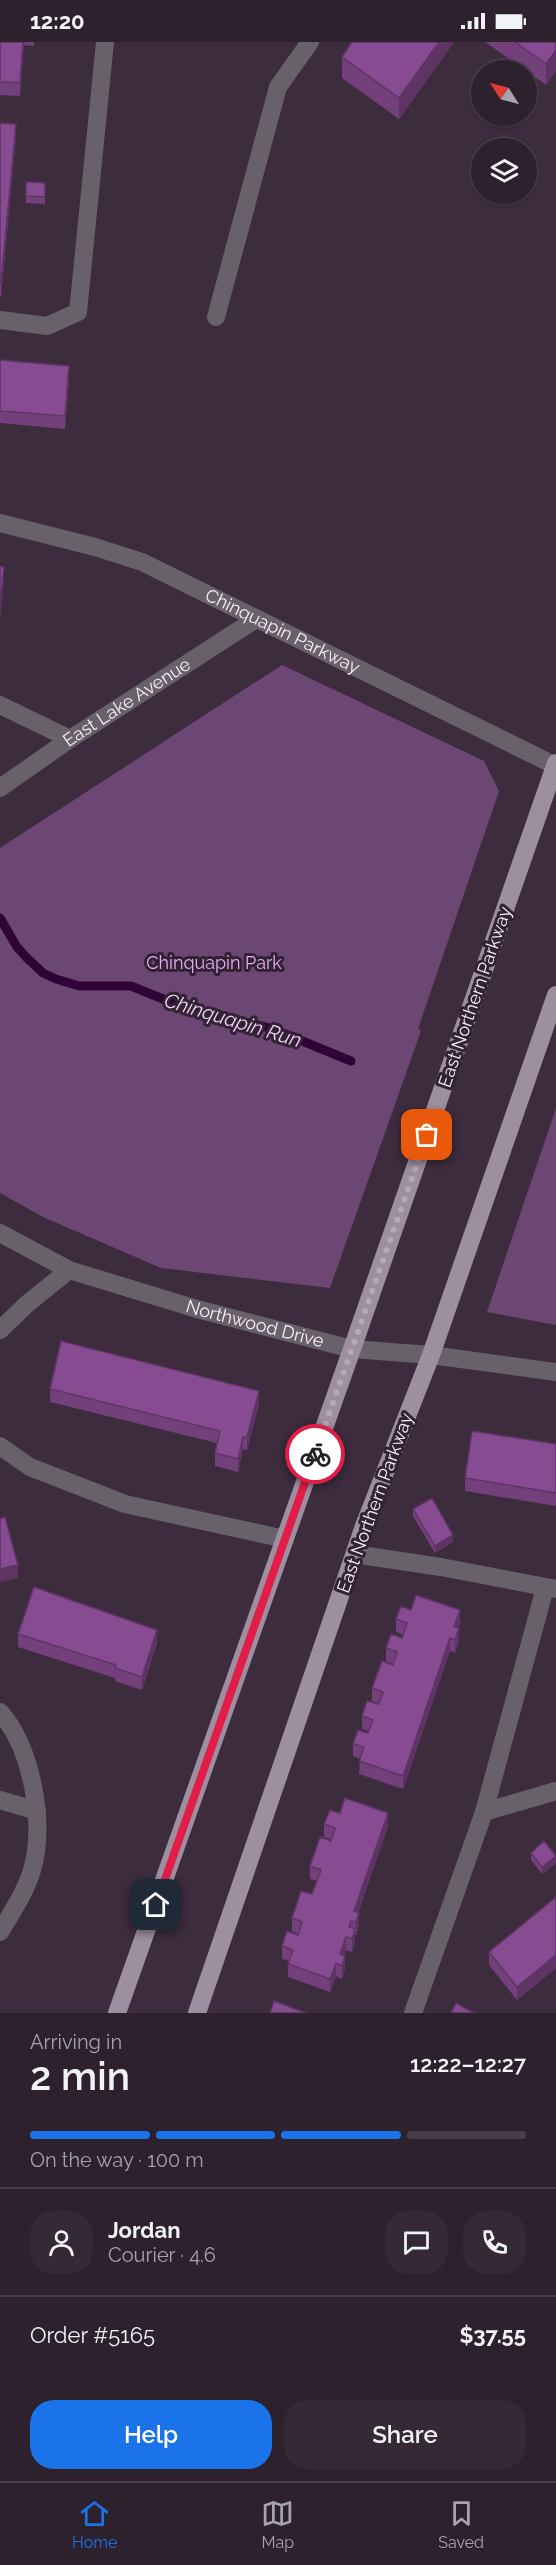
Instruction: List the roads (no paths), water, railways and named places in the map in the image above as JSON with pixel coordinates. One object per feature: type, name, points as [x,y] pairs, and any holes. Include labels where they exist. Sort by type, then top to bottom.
[{"type":"main road","name":"East Northern Parkway","points":[[117,2013],[556,765]]},
{"type":"main road","name":"East Northern Parkway","points":[[197,2013],[354,1554],[431,1354],[556,995]]},
{"type":"street","points":[[0,320],[47,326],[78,312],[105,42]]},
{"type":"street","points":[[216,317],[278,87],[310,42]]},
{"type":"street","name":"Chinquapin Parkway","points":[[0,523],[95,547],[142,562],[556,765]]},
{"type":"street","name":"East Lake Avenue","points":[[0,788],[70,739],[256,619]]},
{"type":"street","points":[[0,705],[70,739]]},
{"type":"street","name":"Northwood Drive","points":[[0,1233],[69,1270],[197,1309],[352,1349],[431,1354],[556,1372]]},
{"type":"street","points":[[0,1330],[69,1270]]},
{"type":"street","points":[[0,1446],[30,1467],[125,1504],[285,1539]]},
{"type":"street","points":[[354,1554],[441,1567],[550,1588],[484,1812],[413,2013]]},
{"type":"street","points":[[0,1712],[16,1737],[28,1766],[37,1811],[37,1839],[32,1870],[0,1932]]},
{"type":"street","points":[[484,1812],[555,1793]]},
{"type":"street","points":[[0,1800],[37,1811]]},
{"type":"waterway","name":"Chinquapin Run","points":[[0,918],[17,947],[27,958],[43,973],[56,979],[79,986],[131,986],[190,1010],[273,1029],[351,1061]]},
{"type":"park label","name":"Chinquapin Park","points":[[214,963]]}]
